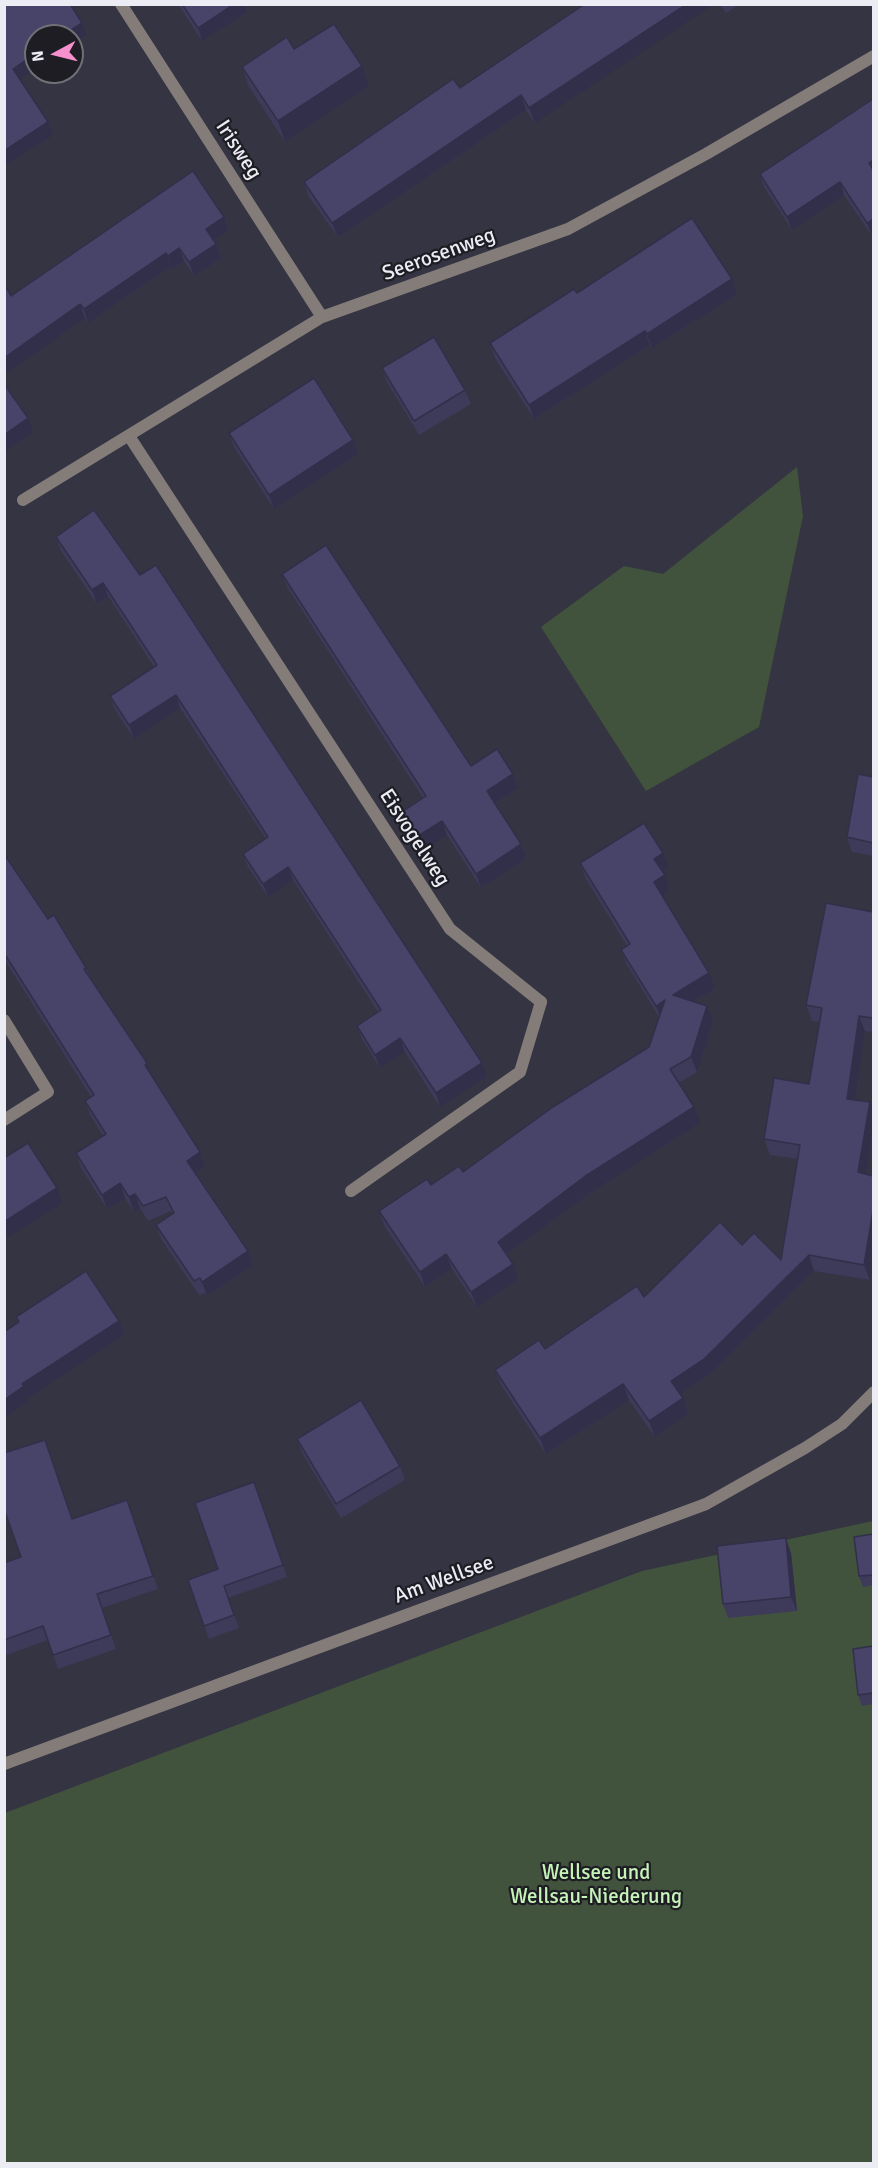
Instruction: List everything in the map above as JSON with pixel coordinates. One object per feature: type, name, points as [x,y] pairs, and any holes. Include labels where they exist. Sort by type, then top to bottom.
[{"type":"street","name":"Irisweg","points":[[121,4],[322,317]]},
{"type":"street","name":"Seerosenweg","points":[[23,500],[322,317],[568,229],[706,154],[873,56]]},
{"type":"street","name":"Eisvogelweg","points":[[129,436],[450,929],[541,1002],[520,1072],[351,1191]]},
{"type":"street","points":[[4,1020],[48,1092],[4,1120]]},
{"type":"street","name":"Am Wellsee","points":[[4,1764],[706,1503],[805,1448],[842,1424],[873,1392]]},
{"type":"green space","points":[[797,467],[803,516],[759,727],[646,791],[541,627],[624,566],[663,574]]},
{"type":"green space","name":"Wellsee und Wellsau-Niederung","points":[[873,1521],[873,2163],[5,2164],[5,1813],[642,1571]]},
{"type":"building","points":[[4,4],[70,4],[82,23],[80,24],[24,24],[24,61],[13,69],[48,122],[4,151]]},
{"type":"building","points":[[182,4],[234,4],[198,28]]},
{"type":"building","points":[[585,4],[687,4],[529,108],[521,95],[332,223],[304,182],[453,79],[460,88]]},
{"type":"building","points":[[334,24],[362,66],[278,121],[242,67],[287,37],[294,49]]},
{"type":"building","points":[[873,99],[873,160],[869,163],[873,170],[873,219],[867,223],[840,182],[787,217],[760,174]]},
{"type":"building","points":[[193,171],[224,217],[206,229],[216,244],[189,262],[179,248],[168,256],[166,253],[84,309],[80,304],[4,358],[4,291],[7,289],[11,296]]},
{"type":"building","points":[[692,218],[732,279],[647,334],[645,331],[529,405],[490,343],[574,289],[577,293]]},
{"type":"building","points":[[434,337],[465,390],[414,421],[382,368]]},
{"type":"building","points":[[314,378],[353,440],[269,495],[229,433]]},
{"type":"building","points":[[4,384],[28,418],[4,435]]},
{"type":"building","points":[[94,510],[140,575],[156,565],[482,1063],[436,1093],[400,1038],[375,1055],[357,1026],[381,1010],[288,867],[263,884],[243,854],[268,837],[176,695],[129,725],[110,696],[157,665],[103,583],[92,590],[56,537]]},
{"type":"building","points":[[326,545],[471,766],[497,749],[513,774],[487,791],[521,844],[476,874],[442,821],[418,836],[402,812],[426,796],[282,574]]},
{"type":"building","points":[[858,774],[873,777],[873,843],[847,837]]},
{"type":"building","points":[[644,823],[663,853],[654,859],[665,875],[654,882],[709,973],[673,995],[707,1006],[691,1057],[670,1069],[694,1107],[584,1177],[498,1242],[513,1264],[471,1292],[446,1254],[420,1272],[379,1211],[427,1179],[431,1185],[459,1166],[463,1172],[553,1107],[649,1047],[665,1000],[656,1006],[621,950],[630,944],[580,863]]},
{"type":"building","points":[[4,854],[48,919],[54,915],[86,968],[84,969],[147,1063],[145,1065],[200,1152],[187,1161],[248,1251],[202,1282],[200,1278],[194,1281],[156,1225],[174,1213],[166,1197],[143,1206],[135,1194],[129,1197],[120,1183],[102,1195],[76,1153],[106,1134],[85,1101],[94,1095],[4,953]]},
{"type":"building","points":[[826,903],[873,912],[873,1018],[859,1016],[847,1099],[870,1102],[858,1172],[873,1176],[873,1210],[864,1265],[809,1255],[704,1359],[671,1381],[683,1398],[649,1421],[623,1384],[540,1438],[495,1370],[539,1340],[545,1349],[637,1286],[644,1297],[720,1222],[742,1245],[754,1233],[781,1260],[800,1145],[764,1139],[774,1078],[809,1084],[822,1008],[806,1005]]},
{"type":"building","points":[[28,1143],[57,1188],[4,1222],[4,1158]]},
{"type":"building","points":[[86,1271],[119,1321],[22,1384],[24,1386],[4,1400],[4,1332],[19,1322],[16,1317]]},
{"type":"building","points":[[361,1400],[400,1466],[336,1504],[297,1439]]},
{"type":"building","points":[[45,1440],[72,1519],[127,1500],[153,1576],[97,1594],[111,1635],[53,1655],[43,1626],[4,1640],[4,1563],[21,1557],[4,1509],[4,1453]]},
{"type":"building","points":[[254,1482],[283,1565],[224,1586],[234,1615],[204,1626],[188,1580],[218,1569],[195,1503]]},
{"type":"building","points":[[873,1534],[873,1575],[859,1576],[854,1537]]},
{"type":"building","points":[[786,1538],[791,1597],[723,1604],[717,1546]]},
{"type":"building","points":[[873,1646],[873,1693],[858,1695],[853,1649]]}]
